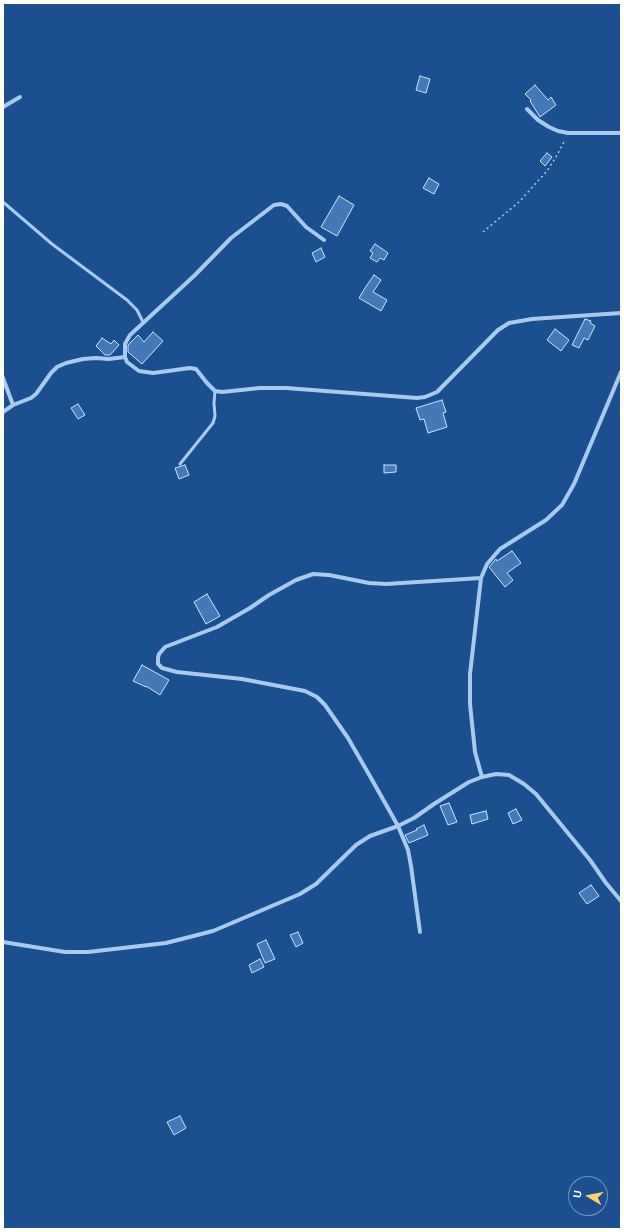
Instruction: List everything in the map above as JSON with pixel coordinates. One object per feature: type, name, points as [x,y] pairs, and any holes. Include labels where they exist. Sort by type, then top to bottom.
[{"type":"street","points":[[3,107],[20,97]]},
{"type":"street","points":[[527,110],[549,127],[568,133],[621,133]]},
{"type":"street","points":[[324,240],[306,227],[287,206],[281,204],[274,205],[231,238],[195,275],[143,322],[127,340],[124,348],[127,362],[139,371],[153,373],[190,368],[196,369],[215,391],[231,392],[260,388],[286,388],[417,398],[425,397],[437,392],[498,330],[509,323],[538,318],[621,313]]},
{"type":"street","points":[[3,412],[13,405],[31,398],[36,394],[51,373],[66,363],[83,359],[110,359],[125,357]]},
{"type":"street","points":[[482,777],[475,752],[470,704],[470,674],[481,578],[487,564],[500,549],[546,520],[562,505],[574,484],[621,372]]},
{"type":"street","points":[[3,378],[13,405]]},
{"type":"street","points":[[420,932],[408,850],[398,826],[348,738],[329,710],[316,697],[305,691],[242,679],[177,672],[162,668],[158,664],[158,658],[159,654],[165,647],[217,627],[236,617],[276,591],[296,580],[313,574],[329,574],[369,583],[386,584],[481,578]]},
{"type":"street","points":[[3,942],[65,952],[88,952],[166,943],[213,931],[300,894],[316,884],[356,845],[370,836],[398,826],[414,818],[469,782],[496,774],[509,776],[524,784],[536,794],[621,901]]},
{"type":"lane","points":[[3,202],[52,244],[127,300],[137,310],[143,322]]},
{"type":"lane","points":[[180,464],[213,423],[215,391]]},
{"type":"path","points":[[483,232],[519,202],[547,171],[568,133]]},
{"type":"building","points":[[420,76],[430,79],[426,93],[416,90]]},
{"type":"building","points":[[535,85],[548,100],[551,97],[556,105],[540,117],[530,101],[531,100],[525,94]]},
{"type":"building","points":[[547,153],[552,157],[545,166],[540,161]]},
{"type":"building","points":[[429,178],[439,184],[434,194],[423,188]]},
{"type":"building","points":[[339,196],[354,205],[337,236],[321,227]]},
{"type":"building","points":[[375,244],[388,253],[384,260],[380,258],[377,262],[370,258],[373,253],[370,251]]},
{"type":"building","points":[[321,248],[325,257],[316,262],[312,253]]},
{"type":"building","points":[[374,275],[381,280],[373,292],[387,300],[381,311],[359,298]]},
{"type":"building","points":[[585,319],[591,321],[590,323],[595,326],[588,340],[584,338],[579,348],[572,345]]},
{"type":"building","points":[[555,329],[569,340],[561,351],[547,340]]},
{"type":"building","points":[[153,332],[163,341],[142,364],[128,352],[128,345],[138,335],[144,342]]},
{"type":"building","points":[[102,338],[111,344],[114,340],[119,345],[110,355],[105,355],[96,346]]},
{"type":"building","points":[[442,400],[446,412],[443,413],[447,427],[428,433],[424,419],[420,420],[416,408]]},
{"type":"building","points":[[78,404],[85,415],[78,419],[71,408]]},
{"type":"building","points":[[185,465],[189,475],[179,479],[175,468]]},
{"type":"building","points":[[384,465],[396,465],[396,472],[384,473]]},
{"type":"building","points":[[512,551],[521,563],[507,573],[513,580],[505,587],[489,567],[496,559],[497,561]]},
{"type":"building","points":[[207,594],[220,616],[206,624],[194,602]]},
{"type":"building","points":[[142,665],[169,680],[160,695],[146,686],[133,681]]},
{"type":"building","points":[[449,803],[457,822],[448,825],[440,806]]},
{"type":"building","points":[[516,809],[522,820],[513,824],[508,813]]},
{"type":"building","points":[[486,811],[488,819],[472,824],[470,815]]},
{"type":"building","points":[[424,825],[428,835],[409,843],[405,835]]},
{"type":"building","points":[[591,885],[599,896],[587,904],[579,893]]},
{"type":"building","points":[[298,932],[303,943],[296,947],[290,935]]},
{"type":"building","points":[[266,940],[275,959],[265,963],[257,944]]},
{"type":"building","points":[[260,959],[264,967],[252,973],[249,965]]},
{"type":"building","points":[[180,1116],[186,1128],[174,1135],[167,1122]]}]
